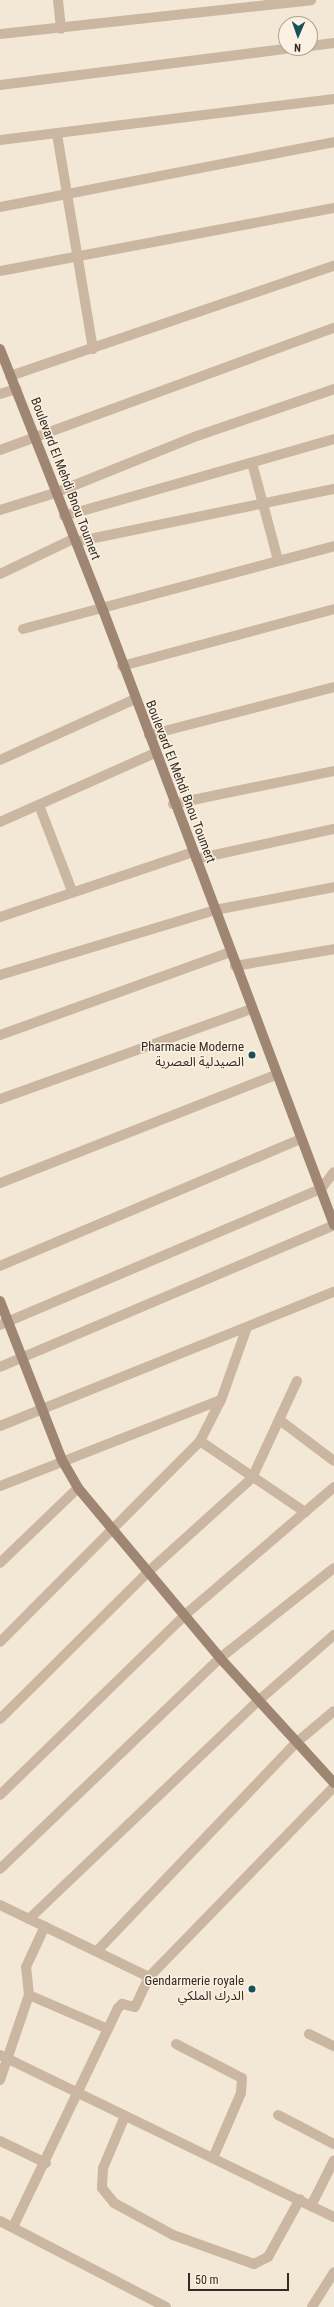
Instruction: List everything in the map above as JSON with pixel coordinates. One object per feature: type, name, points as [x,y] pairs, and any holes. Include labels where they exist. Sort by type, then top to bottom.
[{"type":"main road","name":"Boulevard El Mehdi Bnou Toumert","points":[[0,349],[64,516],[103,610],[173,804],[215,910],[276,1075],[321,1188],[334,1225]]},
{"type":"main road","points":[[0,1301],[4,1323],[23,1358],[62,1460],[78,1488],[110,1530],[186,1614],[220,1658],[334,1783]]},
{"type":"street","points":[[58,0],[61,29]]},
{"type":"street","points":[[0,34],[61,29],[311,0]]},
{"type":"street","points":[[318,45],[334,43]]},
{"type":"street","points":[[0,85],[278,50]]},
{"type":"street","points":[[0,140],[334,99]]},
{"type":"street","points":[[57,134],[79,257],[93,349]]},
{"type":"street","points":[[0,207],[68,192],[334,142]]},
{"type":"street","points":[[0,271],[334,208]]},
{"type":"street","points":[[10,376],[334,266]]},
{"type":"street","points":[[0,450],[334,328]]},
{"type":"street","points":[[0,394],[16,389]]},
{"type":"street","points":[[0,510],[55,493],[197,436],[334,389]]},
{"type":"street","points":[[64,516],[334,439]]},
{"type":"street","points":[[252,463],[261,504],[278,560]]},
{"type":"street","points":[[0,574],[74,540],[334,489]]},
{"type":"street","points":[[23,629],[103,610],[278,560],[334,546]]},
{"type":"street","points":[[122,666],[334,609]]},
{"type":"street","points":[[149,735],[334,687]]},
{"type":"street","points":[[0,760],[135,700]]},
{"type":"street","points":[[0,822],[155,753]]},
{"type":"street","points":[[173,804],[334,771]]},
{"type":"street","points":[[39,805],[72,892]]},
{"type":"street","points":[[0,916],[72,892],[194,856],[334,830]]},
{"type":"street","points":[[0,975],[215,910],[334,887]]},
{"type":"street","points":[[235,966],[334,949]]},
{"type":"street","points":[[0,1035],[230,952]]},
{"type":"street","points":[[0,1099],[252,1009]]},
{"type":"street","points":[[0,1183],[276,1075]]},
{"type":"street","points":[[0,1266],[301,1139]]},
{"type":"street","points":[[4,1323],[321,1188],[334,1172]]},
{"type":"street","points":[[0,1367],[334,1225]]},
{"type":"street","points":[[0,1426],[334,1292]]},
{"type":"street","points":[[0,1642],[200,1441],[221,1400],[247,1327]]},
{"type":"street","points":[[0,1719],[148,1572],[252,1478],[281,1421],[297,1381]]},
{"type":"street","points":[[0,1486],[62,1460],[221,1400]]},
{"type":"street","points":[[281,1421],[334,1461]]},
{"type":"street","points":[[200,1441],[252,1478],[305,1512]]},
{"type":"street","points":[[0,1795],[186,1614],[334,1487]]},
{"type":"street","points":[[0,1563],[78,1488]]},
{"type":"street","points":[[0,1869],[220,1658],[334,1568]]},
{"type":"street","points":[[29,1919],[258,1701],[334,1635]]},
{"type":"street","points":[[98,1950],[297,1742],[334,1711]]},
{"type":"street","points":[[13,2228],[46,2163],[76,2093],[120,2005],[135,2007],[149,1977],[334,1787]]},
{"type":"street","points":[[0,1905],[98,1950],[149,1977]]},
{"type":"street","points":[[0,2080],[4,2057],[29,1995],[26,1967],[45,1926]]},
{"type":"street","points":[[29,1995],[108,2029]]},
{"type":"street","points":[[309,2034],[334,2046]]},
{"type":"street","points":[[176,2044],[242,2078],[241,2093],[213,2158]]},
{"type":"street","points":[[4,2057],[76,2093],[300,2199],[334,2217]]},
{"type":"street","points":[[278,2115],[334,2144]]},
{"type":"street","points":[[125,2116],[103,2168],[102,2188],[114,2203],[173,2235],[242,2263],[261,2262],[300,2199]]},
{"type":"street","points":[[0,2141],[46,2163]]},
{"type":"street","points":[[311,2206],[334,2160]]},
{"type":"street","points":[[0,2221],[166,2307]]},
{"type":"street","points":[[312,2307],[334,2272]]},
{"type":"place","name":"Pharmacie Moderne الصيدلية العصرية","points":[[252,1055]]},
{"type":"place","name":"Gendarmerie royale الدرك الملكي","points":[[252,1989]]}]
